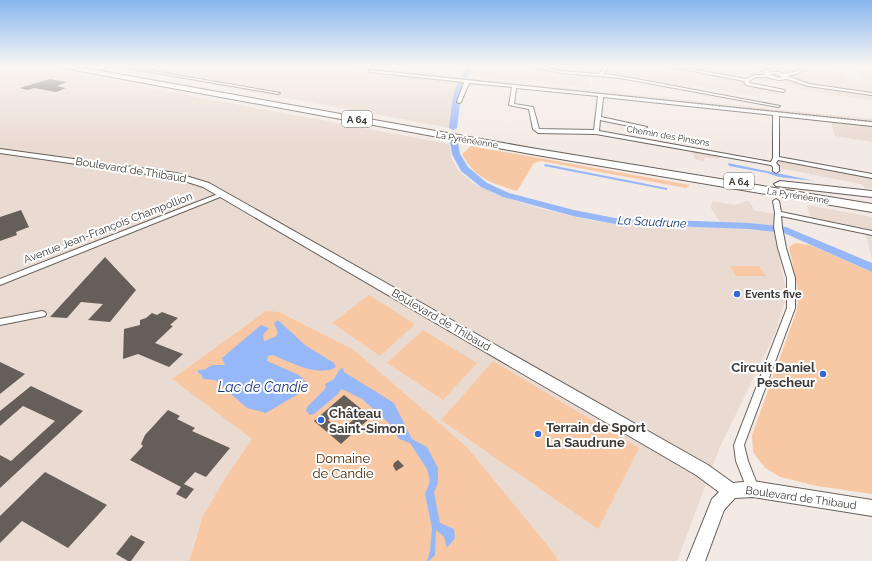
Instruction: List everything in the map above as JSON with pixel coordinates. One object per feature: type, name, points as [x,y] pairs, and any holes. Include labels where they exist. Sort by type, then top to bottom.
[{"type":"highway","name":"La Pyrénéenne","points":[[212,92],[442,136],[685,178],[697,182],[871,209]]},
{"type":"highway","name":"La Pyrénéenne","points":[[231,92],[605,159],[871,209]]},
{"type":"highway","points":[[605,159],[612,158],[872,198]]},
{"type":"highway","points":[[780,184],[872,194]]},
{"type":"street","points":[[273,92],[278,93]]},
{"type":"street","points":[[459,102],[463,92]]},
{"type":"street","name":"Chemin des Pinsons","points":[[513,92],[511,105],[531,108],[536,129],[538,131],[596,132],[872,176]]},
{"type":"street","points":[[574,92],[778,109]]},
{"type":"street","points":[[697,92],[778,109],[872,124]]},
{"type":"street","points":[[776,171],[774,161],[778,109],[783,92]]},
{"type":"street","points":[[859,92],[872,94]]},
{"type":"street","points":[[596,132],[601,95]]},
{"type":"street","points":[[599,118],[644,127]]},
{"type":"street","name":"Boulevard de Thibaud","points":[[0,151],[176,176],[206,184],[702,470],[731,492],[740,489],[753,489],[872,508]]},
{"type":"street","name":"Avenue Jean-François Champollion","points":[[0,282],[223,194]]},
{"type":"street","points":[[753,489],[742,461],[739,445],[787,318],[792,293],[791,278],[778,229],[776,201]]},
{"type":"street","points":[[778,213],[872,233]]},
{"type":"street","points":[[0,322],[42,314]]},
{"type":"street","points":[[696,561],[718,505],[731,492]]},
{"type":"shaded area","points":[[0,92],[172,92],[449,144],[451,157],[458,170],[474,184],[498,195],[538,208],[594,221],[616,224],[773,229],[787,294],[775,334],[720,447],[677,561],[558,561],[554,553],[467,447],[252,439],[224,480],[195,539],[189,561],[0,561]]},
{"type":"shaded area","points":[[255,92],[455,92],[452,105],[451,128]]},
{"type":"shaded area","points":[[579,92],[610,92],[872,119],[872,142],[835,136],[830,118]]},
{"type":"shaded area","points":[[732,92],[761,92],[760,97]]},
{"type":"shaded area","points":[[766,92],[777,92],[779,95]]},
{"type":"shaded area","points":[[816,92],[872,92],[872,101]]},
{"type":"shaded area","points":[[691,151],[719,156],[719,159],[705,157],[704,161],[694,159],[694,155],[691,154]]},
{"type":"shaded area","points":[[778,160],[872,178],[872,189],[865,188],[861,184],[778,168]]},
{"type":"shaded area","points":[[713,201],[736,205],[746,201],[750,202],[754,210],[774,214],[775,227],[721,223],[710,207]]},
{"type":"shaded area","points":[[807,205],[872,217],[872,260],[866,234],[812,222]]},
{"type":"green space","points":[[471,146],[690,185],[686,188],[541,161],[534,163],[517,191],[492,182],[479,175],[462,154]]},
{"type":"green space","name":"Circuit Daniel Pescheur","points":[[795,243],[810,245],[872,272],[872,494],[817,486],[780,477],[765,468],[753,452],[752,435],[796,313],[799,295],[789,247]]},
{"type":"green space","points":[[730,266],[759,266],[766,276],[736,276]]},
{"type":"green space","points":[[369,295],[415,324],[380,356],[332,323]]},
{"type":"green space","name":"Domaine de Candie","points":[[266,311],[279,312],[354,350],[467,447],[554,553],[558,561],[189,561],[203,516],[224,480],[252,439],[172,379]]},
{"type":"green space","points":[[423,330],[477,363],[443,400],[387,363]]},
{"type":"green space","name":"Terrain de Sport La Saudrune","points":[[493,361],[639,448],[598,529],[441,420]]},
{"type":"water","points":[[728,163],[815,181],[779,177],[767,173],[729,166]]},
{"type":"water","points":[[545,164],[667,188],[667,190],[544,166]]},
{"type":"water","name":"Lac de Candie","points":[[278,320],[305,345],[334,363],[336,367],[329,370],[313,370],[296,365],[273,355],[268,356],[267,361],[299,375],[307,383],[305,390],[266,413],[247,408],[215,380],[203,379],[201,374],[198,373],[198,370],[204,370],[212,365],[225,365],[222,358],[261,325],[269,328],[263,335],[264,341],[275,337],[278,333],[274,323]]},
{"type":"water","points":[[343,368],[344,372],[394,403],[412,439],[427,447],[438,468],[438,483],[434,492],[440,523],[454,529],[455,538],[447,548],[444,537],[436,530],[435,555],[429,561],[427,561],[430,551],[432,528],[425,494],[430,481],[427,469],[410,443],[399,439],[391,425],[362,399],[341,389],[338,394],[314,414],[310,415],[306,411],[307,407],[326,388],[325,384],[334,379],[340,369]]},
{"type":"building","points":[[21,210],[29,227],[16,232],[17,235],[0,241],[0,217]]},
{"type":"building","points":[[105,257],[136,290],[110,322],[88,320],[103,304],[81,302],[67,318],[50,317]]},
{"type":"building","points":[[162,312],[178,318],[170,325],[173,326],[155,343],[183,354],[169,367],[138,354],[123,359],[124,329],[140,325],[140,320],[146,318],[152,313],[157,315]]},
{"type":"building","points":[[0,362],[25,374],[0,394]]},
{"type":"building","points":[[31,386],[83,411],[0,488],[0,455],[11,461],[55,421],[23,406],[0,426],[0,411]]},
{"type":"building","name":"Château Saint-Simon","points":[[344,395],[371,417],[341,444],[314,421]],"holes":[[[342,408],[354,419],[341,431],[328,420]]]},
{"type":"building","points":[[168,410],[180,416],[177,419],[195,428],[192,431],[230,448],[206,477],[195,472],[184,484],[194,489],[186,499],[176,494],[181,487],[130,460],[143,446],[141,444],[145,435]]},
{"type":"building","points":[[398,460],[404,466],[396,471],[393,466]]},
{"type":"building","points":[[45,472],[107,505],[68,548],[22,521],[0,543],[0,516]]},
{"type":"building","points":[[131,535],[145,542],[131,561],[128,561],[116,554]]},
{"type":"waterway","name":"La Saudrune","points":[[453,128],[458,92]]},
{"type":"waterway","name":"La Saudrune","points":[[454,142],[456,154],[464,169],[484,185],[506,195],[573,213],[615,221],[750,226],[786,230],[872,268]]},
{"type":"railway","points":[[587,92],[872,122]]},
{"type":"place","name":"Events five","points":[[737,294]]},
{"type":"place","name":"Circuit Daniel Pescheur","points":[[823,374]]},
{"type":"place","name":"Château Saint-Simon","points":[[321,420]]},
{"type":"place","name":"Terrain de Sport La Saudrune","points":[[538,434]]}]
